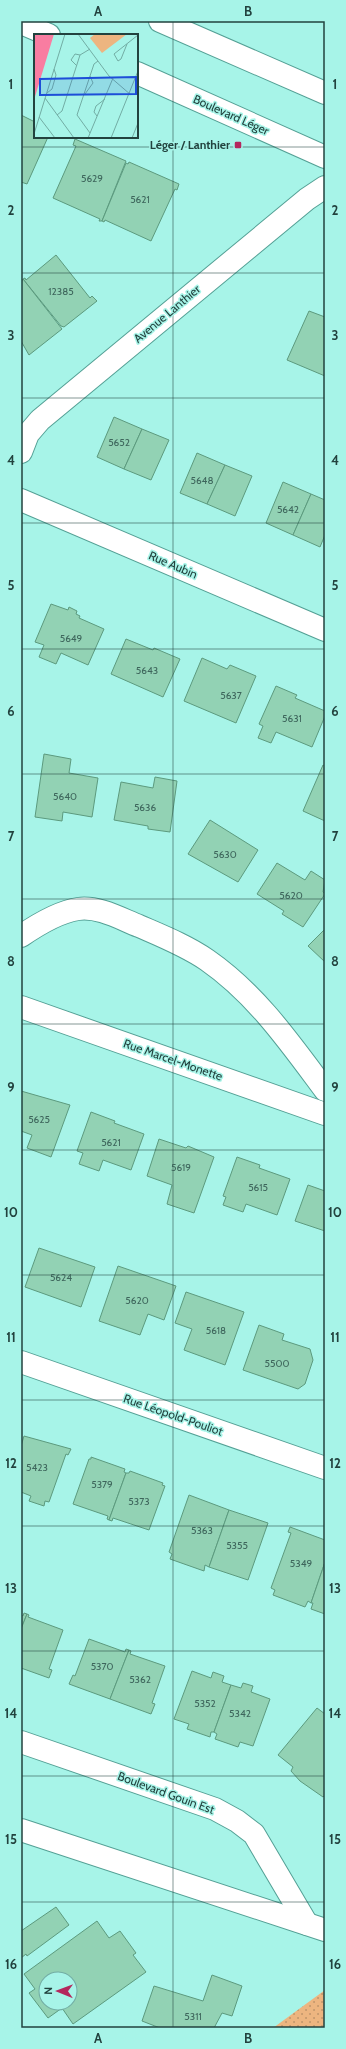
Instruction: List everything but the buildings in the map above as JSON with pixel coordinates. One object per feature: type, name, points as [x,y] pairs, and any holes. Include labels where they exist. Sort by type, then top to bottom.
[{"type":"street","points":[[160,21],[325,93]]},
{"type":"street","points":[[21,23],[47,34]]},
{"type":"street","name":"Boulevard Léger","points":[[138,73],[325,157]]},
{"type":"street","name":"Avenue Lanthier","points":[[21,452],[28,434],[40,420],[307,199],[325,187]]},
{"type":"street","name":"Rue Aubin","points":[[21,500],[325,630]]},
{"type":"street","points":[[21,936],[36,926],[78,909],[94,910],[113,915],[172,941],[207,960],[248,994],[264,1010],[325,1090]]},
{"type":"street","name":"Rue Marcel-Monette","points":[[21,1007],[325,1114]]},
{"type":"street","name":"Rue Léopold-Pouliot","points":[[21,1362],[325,1468]]},
{"type":"street","name":"Boulevard Gouin Est","points":[[21,1742],[215,1809],[237,1821],[254,1834],[316,1927]]},
{"type":"street","name":"Boulevard Gouin Est","points":[[21,1830],[316,1927]]},
{"type":"shaded area","points":[[325,1990],[325,2028],[273,2028]]},
{"type":"place","name":"Léger / Lanthier","points":[[238,145]]}]
